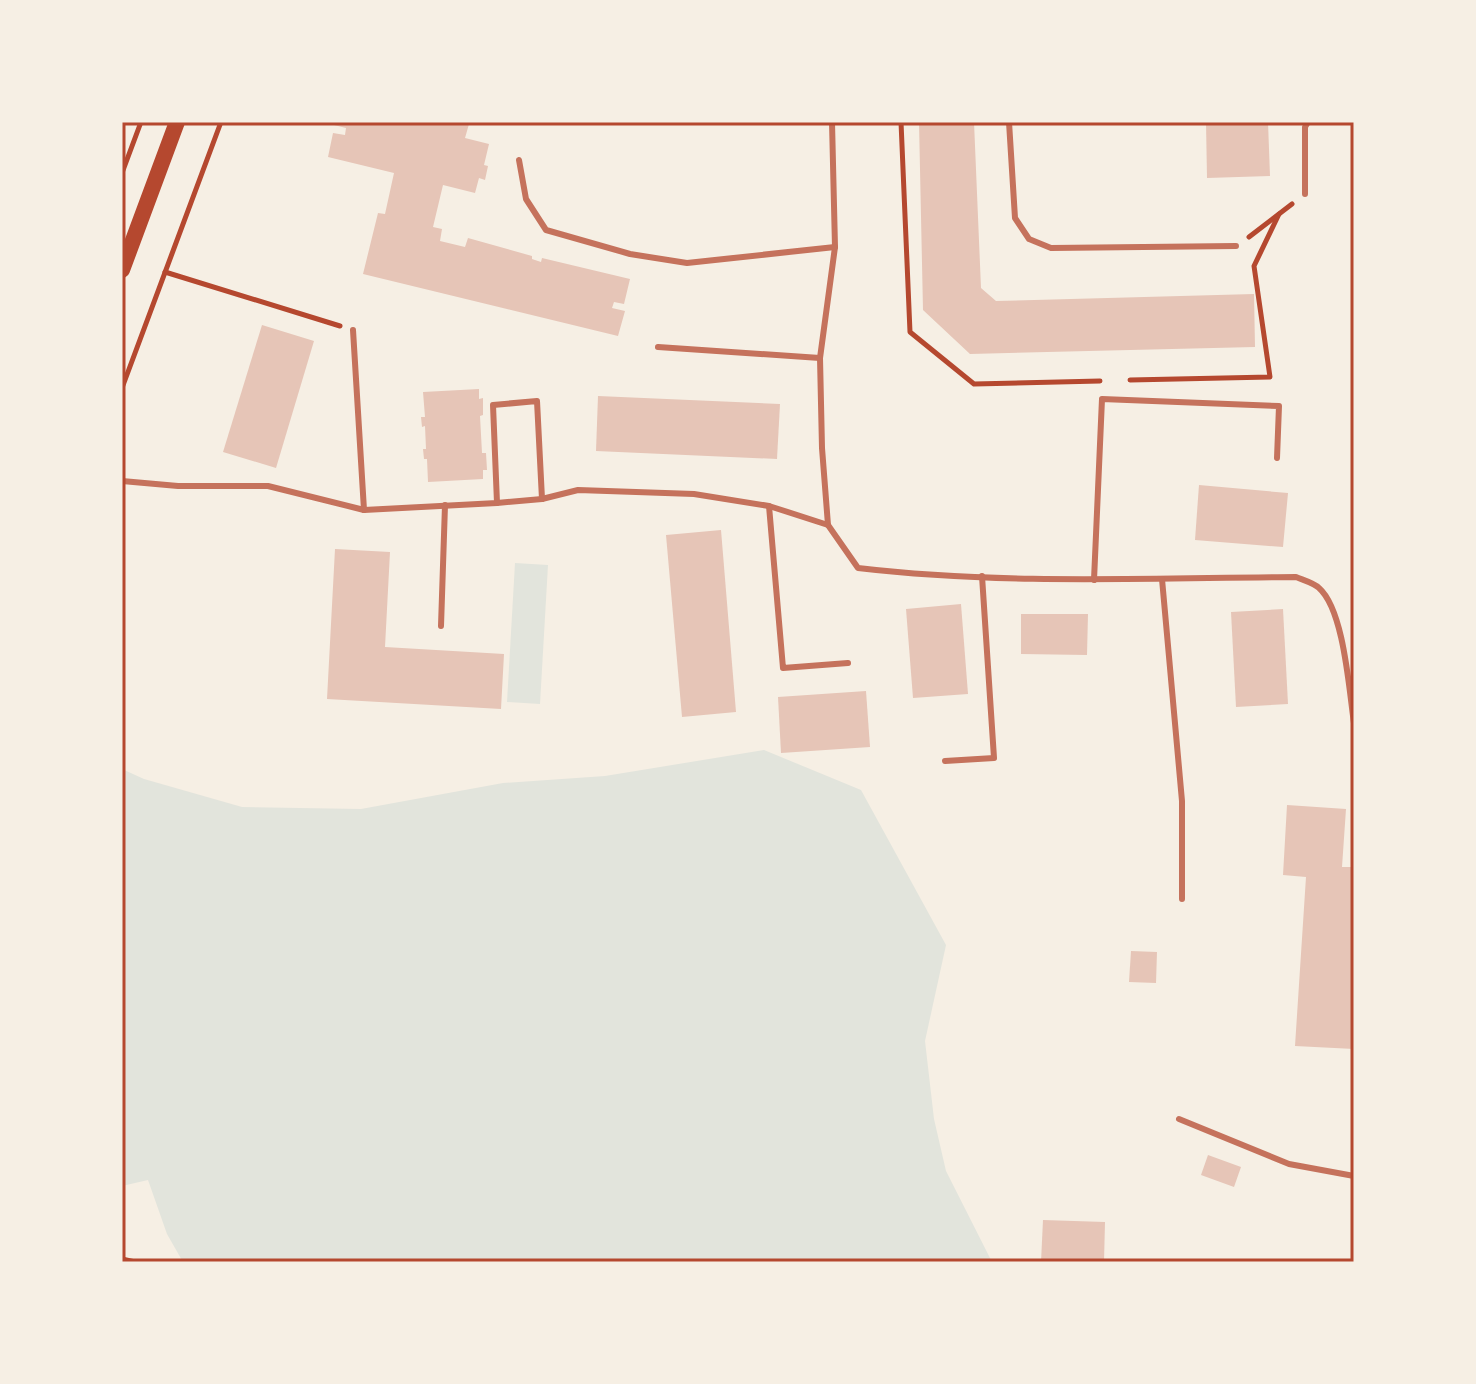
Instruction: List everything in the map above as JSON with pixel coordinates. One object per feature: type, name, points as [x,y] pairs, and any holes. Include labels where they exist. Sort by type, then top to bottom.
[{"type":"main road","points":[[122,270],[177,122]]},
{"type":"lane","points":[[832,122],[835,247],[820,358],[822,448],[828,525],[858,568],[923,576],[1094,580],[1296,577],[1319,587],[1332,608],[1343,646],[1354,723]]},
{"type":"lane","points":[[1009,122],[1015,218],[1029,239],[1051,248],[1236,246]]},
{"type":"lane","points":[[1305,194],[1305,127],[1308,122]]},
{"type":"lane","points":[[519,160],[526,199],[546,230],[616,250],[687,263],[835,247]]},
{"type":"lane","points":[[353,330],[364,510]]},
{"type":"lane","points":[[658,347],[820,358]]},
{"type":"lane","points":[[1094,580],[1102,399],[1279,406],[1277,458]]},
{"type":"lane","points":[[497,503],[493,405],[537,401],[542,499]]},
{"type":"lane","points":[[122,481],[178,486],[268,486],[364,510],[542,499],[578,490],[694,494],[769,506],[828,525]]},
{"type":"lane","points":[[441,626],[445,505]]},
{"type":"lane","points":[[769,506],[783,668],[848,663]]},
{"type":"lane","points":[[945,761],[994,758],[982,576]]},
{"type":"lane","points":[[1162,579],[1182,801],[1182,899]]},
{"type":"lane","points":[[1179,1119],[1289,1164],[1354,1176]]},
{"type":"path","points":[[122,173],[141,122]]},
{"type":"path","points":[[122,388],[221,122]]},
{"type":"path","points":[[901,122],[910,332],[974,384],[1114,381]]},
{"type":"path","points":[[1236,246],[1305,194]]},
{"type":"path","points":[[1130,380],[1270,377],[1254,266],[1279,214]]},
{"type":"path","points":[[165,272],[353,330]]},
{"type":"path","points":[[122,1259],[135,1262]]},
{"type":"shaded area","points":[[515,563],[548,565],[540,704],[507,702]]},
{"type":"shaded area","points":[[764,750],[861,790],[946,945],[925,1041],[934,1119],[946,1171],[992,1262],[183,1262],[167,1234],[148,1180],[122,1186],[122,769],[144,779],[242,807],[361,809],[503,783],[605,776]]},
{"type":"building","points":[[334,122],[469,124],[465,138],[489,144],[484,165],[488,166],[485,180],[479,178],[475,193],[443,185],[433,227],[442,229],[440,241],[465,247],[468,238],[532,256],[532,259],[541,262],[542,258],[630,279],[624,304],[614,302],[612,308],[625,311],[618,336],[363,274],[378,213],[385,214],[394,173],[328,157],[333,133],[345,135],[346,128],[334,125]]},
{"type":"building","points":[[919,122],[974,122],[981,288],[996,301],[1254,294],[1255,347],[970,354],[923,310]]},
{"type":"building","points":[[1206,122],[1268,122],[1270,176],[1207,178]]},
{"type":"building","points":[[262,325],[314,341],[276,468],[223,452]]},
{"type":"building","points":[[479,389],[479,399],[483,398],[483,415],[480,416],[482,453],[486,453],[487,470],[483,470],[483,479],[428,482],[427,459],[424,459],[423,449],[426,449],[425,426],[422,427],[421,417],[425,417],[423,392]]},
{"type":"building","points":[[598,396],[780,404],[777,459],[596,451]]},
{"type":"building","points":[[1199,485],[1288,493],[1283,547],[1195,540]]},
{"type":"building","points":[[721,530],[736,712],[682,717],[666,535]]},
{"type":"building","points":[[335,549],[390,552],[385,647],[504,654],[501,709],[327,699]]},
{"type":"building","points":[[961,604],[968,694],[913,698],[906,609]]},
{"type":"building","points":[[1283,609],[1288,704],[1236,707],[1231,612]]},
{"type":"building","points":[[1021,614],[1088,614],[1087,655],[1021,654]]},
{"type":"building","points":[[866,691],[870,747],[781,753],[778,697]]},
{"type":"building","points":[[1287,805],[1346,809],[1342,867],[1354,867],[1354,1049],[1295,1046],[1306,877],[1283,875]]},
{"type":"building","points":[[1131,951],[1157,952],[1156,983],[1129,982]]},
{"type":"building","points":[[1208,1155],[1241,1167],[1234,1187],[1201,1175]]},
{"type":"building","points":[[1043,1220],[1105,1222],[1104,1262],[1041,1262]]}]
